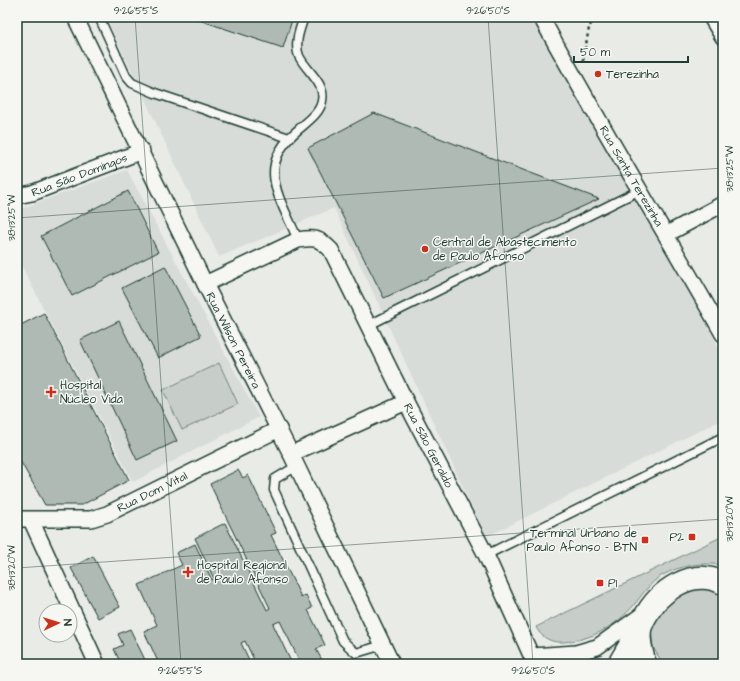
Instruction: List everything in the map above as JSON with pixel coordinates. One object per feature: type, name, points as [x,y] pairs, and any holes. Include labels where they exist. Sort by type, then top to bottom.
[{"type":"main road","points":[[619,664],[640,630],[649,610],[663,593],[676,584],[692,579],[703,578],[723,583]]},
{"type":"main road","points":[[640,630],[641,646],[645,664]]},
{"type":"street","name":"Rua Wilson Pereira","points":[[75,17],[142,151],[205,284],[279,429],[392,664]]},
{"type":"street","name":"Rua Santa Terezinha","points":[[541,17],[579,87],[667,234],[723,334]]},
{"type":"street","points":[[711,17],[723,38]]},
{"type":"street","name":"Rua São Domingos","points":[[17,196],[32,193],[142,151]]},
{"type":"street","points":[[667,234],[723,204]]},
{"type":"street","points":[[205,284],[304,239]]},
{"type":"street","name":"Rua São Geraldo","points":[[304,239],[320,240],[331,250],[406,402],[486,555],[534,660]]},
{"type":"street","points":[[294,460],[406,402]]},
{"type":"street","name":"Rua Dom Vital","points":[[24,520],[91,519],[107,514],[279,429]]},
{"type":"street","points":[[24,520],[97,664]]},
{"type":"street","points":[[534,660],[576,653],[597,647],[649,610]]},
{"type":"lane","points":[[99,17],[126,76],[132,83],[155,93],[288,138]]},
{"type":"lane","points":[[304,17],[297,41],[299,56],[321,88],[322,101],[314,116],[288,138],[274,162],[274,184],[304,239]]},
{"type":"lane","points":[[369,325],[640,190]]},
{"type":"lane","points":[[486,555],[723,437]]},
{"type":"lane","points":[[294,460],[275,479],[274,490],[343,641],[356,653],[383,645]]},
{"type":"path","points":[[579,87],[589,28],[594,17]]},
{"type":"shaded area","points":[[106,17],[541,17],[723,355],[723,419],[486,537],[334,208],[219,257]]},
{"type":"shaded area","points":[[127,170],[259,417],[133,482],[17,257],[17,210]]},
{"type":"shaded area","points":[[219,363],[238,404],[182,430],[163,390]]},
{"type":"shaded area","points":[[723,536],[723,565],[691,565],[668,572],[657,579],[650,586],[627,613],[603,631],[574,641],[559,642],[547,639],[538,631],[536,627]]},
{"type":"shaded area","points":[[705,586],[723,594],[723,664],[663,664],[653,647],[651,629],[656,613],[671,597]]},
{"type":"building","points":[[190,17],[293,17],[283,48]]},
{"type":"building","name":"Central de Abastecimento de Paulo Afonso","points":[[374,113],[599,199],[384,298],[308,148]]},
{"type":"building","points":[[128,191],[158,252],[72,296],[41,236]]},
{"type":"building","points":[[165,266],[201,336],[158,358],[122,288]]},
{"type":"building","name":"Hospital Núcleo Vida","points":[[44,313],[129,480],[82,505],[45,505],[18,457],[17,458],[17,327]]},
{"type":"building","points":[[119,321],[177,441],[137,460],[80,340]]},
{"type":"building","name":"Hospital Regional de Paulo Afonso","points":[[238,470],[243,478],[248,475],[276,533],[271,535],[301,597],[306,595],[312,608],[308,610],[325,645],[316,649],[324,664],[301,664],[280,621],[273,624],[292,664],[256,664],[245,641],[241,643],[251,664],[159,664],[144,631],[157,625],[139,585],[182,565],[176,553],[195,544],[212,580],[214,579],[195,538],[225,523],[267,610],[270,608],[210,484]]},
{"type":"building","points":[[93,556],[120,607],[98,618],[71,568]]},
{"type":"building","points":[[130,629],[147,664],[121,664],[114,649],[123,645],[118,634]]},
{"type":"place","name":"Terezinha","points":[[598,74]]},
{"type":"place","name":"Central de Abastecimento de Paulo Afonso","points":[[425,249]]},
{"type":"place","name":"Hospital Núcleo Vida","points":[[51,392]]},
{"type":"place","name":"P2","points":[[692,537]]},
{"type":"place","name":"Terminal Urbano de Paulo Afonso - BTN","points":[[645,540]]},
{"type":"place","name":"Hospital Regional de Paulo Afonso","points":[[188,572]]},
{"type":"place","name":"P1","points":[[600,583]]}]
